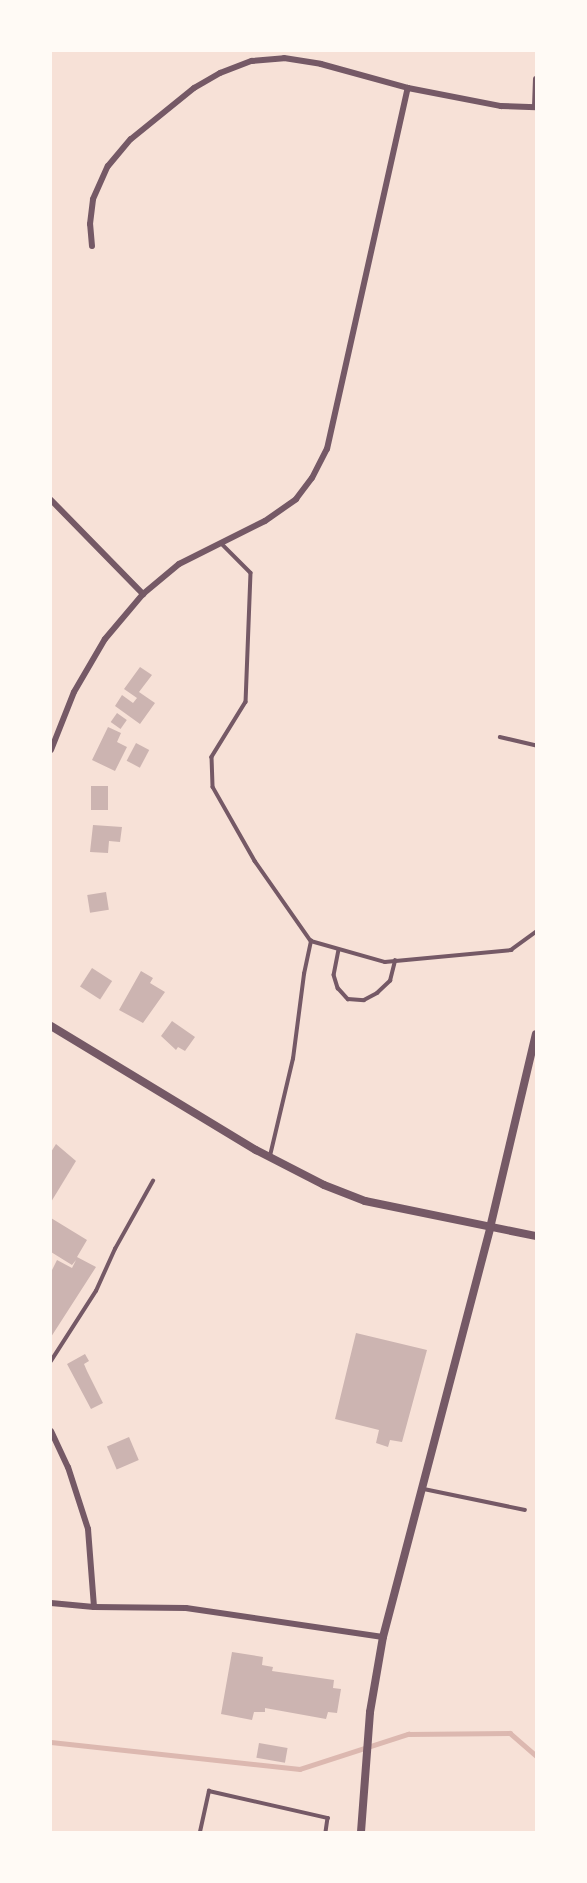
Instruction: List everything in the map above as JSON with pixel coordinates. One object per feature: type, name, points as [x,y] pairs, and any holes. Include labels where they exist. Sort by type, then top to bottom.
[{"type":"street","points":[[92,247],[90,224],[93,199],[108,166],[131,139],[194,88],[220,73],[252,61],[285,58],[321,64],[408,88],[501,106],[535,107],[536,79]]},
{"type":"street","points":[[51,750],[51,741],[74,692],[104,639],[143,594],[179,564],[265,521],[296,499],[312,478],[327,449],[408,88]]},
{"type":"street","points":[[51,500],[143,594]]},
{"type":"street","points":[[51,1026],[269,1157],[324,1185],[365,1201],[536,1236]]},
{"type":"street","points":[[361,1832],[370,1712],[383,1637],[490,1228],[536,1034]]},
{"type":"street","points":[[51,1431],[68,1467],[88,1529],[94,1607]]},
{"type":"street","points":[[51,1603],[94,1607],[186,1608],[383,1637]]},
{"type":"lane","points":[[221,542],[251,573],[246,702],[212,757],[213,787],[255,861],[311,941],[385,962],[512,950],[536,932]]},
{"type":"lane","points":[[500,737],[536,744]]},
{"type":"lane","points":[[269,1157],[293,1059],[311,941]]},
{"type":"lane","points":[[339,949],[334,975],[338,988],[348,999],[365,1000],[377,993],[390,981],[395,961]]},
{"type":"lane","points":[[51,1361],[96,1292],[115,1249],[153,1181]]},
{"type":"lane","points":[[422,1489],[525,1510]]},
{"type":"lane","points":[[200,1832],[209,1791],[328,1818],[326,1832]]},
{"type":"building","points":[[140,667],[152,675],[139,692],[155,703],[140,724],[115,706],[122,695],[133,703],[137,698],[124,689]]},
{"type":"building","points":[[117,713],[127,720],[121,729],[111,722]]},
{"type":"building","points":[[108,727],[121,733],[117,742],[127,747],[115,771],[92,760]]},
{"type":"building","points":[[136,743],[149,750],[140,768],[127,761]]},
{"type":"building","points":[[91,786],[108,786],[108,810],[91,810]]},
{"type":"building","points":[[93,825],[122,827],[120,842],[109,841],[108,853],[90,852]]},
{"type":"building","points":[[106,892],[109,910],[90,913],[87,895]]},
{"type":"building","points":[[92,968],[112,981],[100,1000],[80,986]]},
{"type":"building","points":[[141,971],[153,978],[150,983],[165,992],[143,1023],[119,1010]]},
{"type":"building","points":[[172,1021],[195,1037],[185,1051],[178,1047],[176,1050],[161,1036]]},
{"type":"building","points":[[56,1144],[76,1161],[51,1202],[51,1152]]},
{"type":"building","points":[[51,1218],[87,1240],[77,1257],[96,1267],[51,1337],[51,1272],[57,1260],[72,1268],[76,1260],[72,1265],[51,1252]]},
{"type":"building","points":[[356,1333],[427,1350],[402,1442],[390,1440],[388,1447],[376,1443],[379,1430],[335,1419]]},
{"type":"building","points":[[85,1354],[89,1361],[84,1364],[103,1403],[91,1409],[67,1364]]},
{"type":"building","points":[[129,1437],[139,1460],[117,1469],[107,1446]]},
{"type":"building","points":[[232,1652],[263,1657],[262,1665],[273,1667],[272,1671],[334,1680],[333,1688],[341,1689],[337,1713],[328,1712],[326,1719],[265,1708],[265,1712],[254,1712],[252,1720],[221,1714]]},
{"type":"building","points":[[259,1743],[288,1748],[285,1763],[256,1758]]},
{"type":"waterway","points":[[51,1742],[300,1769],[408,1734],[510,1733],[536,1756]]}]
